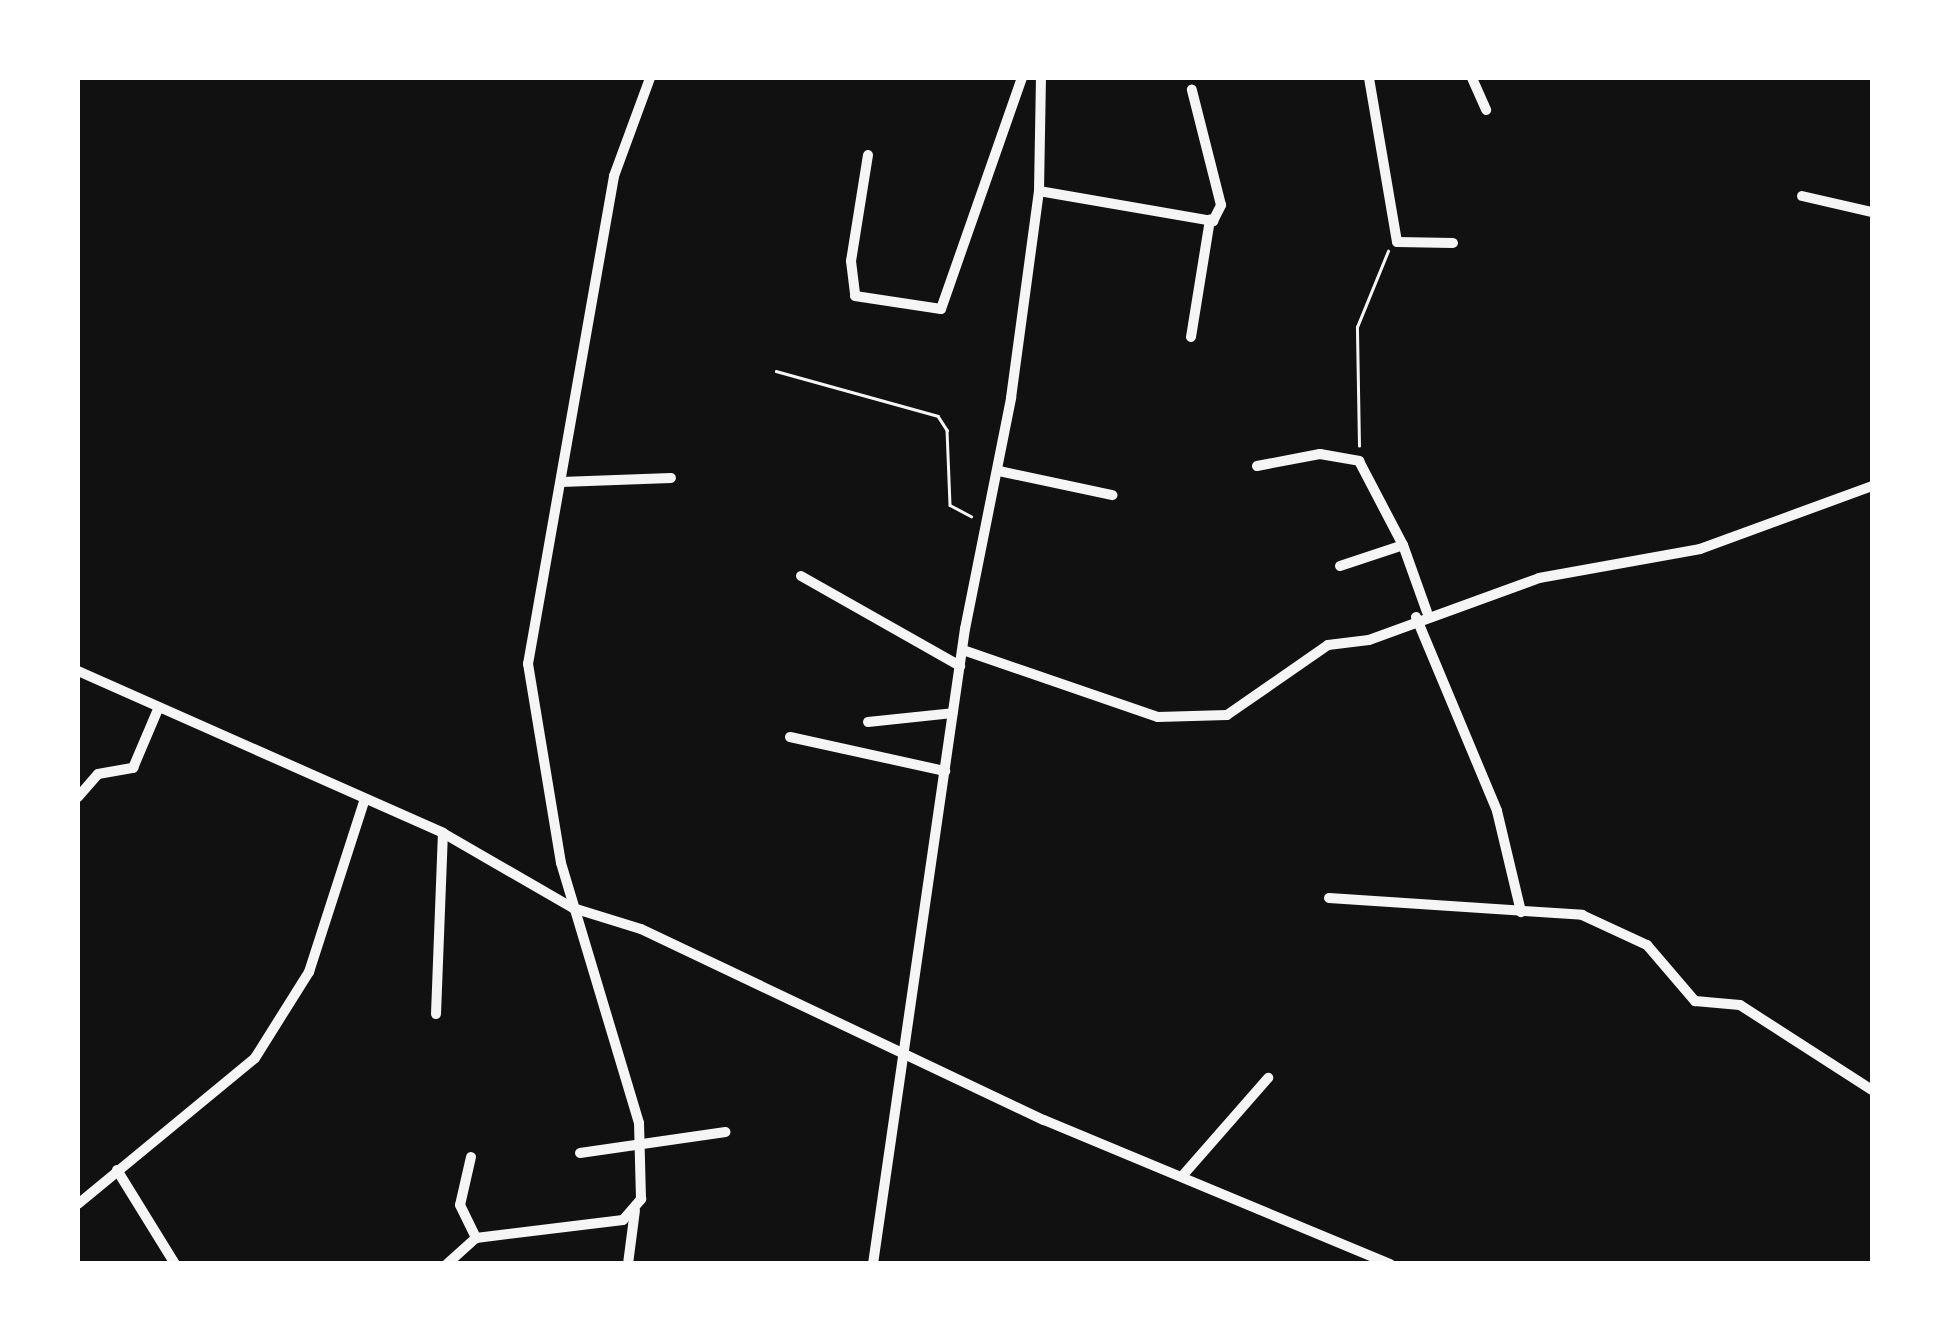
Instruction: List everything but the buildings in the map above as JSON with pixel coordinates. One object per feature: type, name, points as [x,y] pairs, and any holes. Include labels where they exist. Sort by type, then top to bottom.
[{"type":"street","points":[[628,1264],[642,1147],[573,908],[528,664],[614,176],[650,78]]},
{"type":"street","points":[[868,155],[851,261],[855,296],[941,309],[1022,78]]},
{"type":"street","points":[[873,1264],[909,1051],[962,650],[999,470],[1039,192],[1041,78]]},
{"type":"street","points":[[1369,78],[1397,237],[1453,243]]},
{"type":"street","points":[[1472,78],[1486,110]]},
{"type":"street","points":[[1192,90],[1221,205],[1210,220],[1192,337]]},
{"type":"street","points":[[1039,192],[1210,220]]},
{"type":"street","points":[[1802,196],[1872,212]]},
{"type":"street","points":[[1256,466],[1320,454],[1359,461],[1403,545],[1422,615],[1497,811],[1521,912]]},
{"type":"street","points":[[999,470],[1112,496]]},
{"type":"street","points":[[561,482],[672,478]]},
{"type":"street","points":[[962,650],[1034,681],[1158,717],[1198,718],[1265,695],[1328,645],[1369,640],[1422,615],[1539,578],[1700,549],[1872,486]]},
{"type":"street","points":[[1340,566],[1385,543],[1403,545]]},
{"type":"street","points":[[802,576],[960,666]]},
{"type":"street","points":[[78,671],[443,834],[573,908],[641,929],[909,1051],[1044,1120],[1184,1174],[1390,1264]]},
{"type":"street","points":[[78,797],[98,774],[133,768],[158,709]]},
{"type":"street","points":[[868,722],[954,713]]},
{"type":"street","points":[[790,737],[945,771]]},
{"type":"street","points":[[78,1204],[255,1058],[309,972],[364,798]]},
{"type":"street","points":[[436,1014],[443,834]]},
{"type":"street","points":[[1329,898],[1521,912],[1610,925],[1648,945],[1695,1002],[1740,1005],[1872,1090]]},
{"type":"street","points":[[1184,1174],[1268,1078]]},
{"type":"street","points":[[580,1153],[725,1132]]},
{"type":"street","points":[[470,1156],[460,1205],[476,1238]]},
{"type":"street","points":[[117,1170],[175,1264]]},
{"type":"street","points":[[447,1264],[476,1238],[623,1220],[635,1210]]},
{"type":"path","points":[[1359,461],[1360,304],[1397,237]]},
{"type":"path","points":[[776,371],[938,416],[947,430],[950,505],[988,529]]}]
